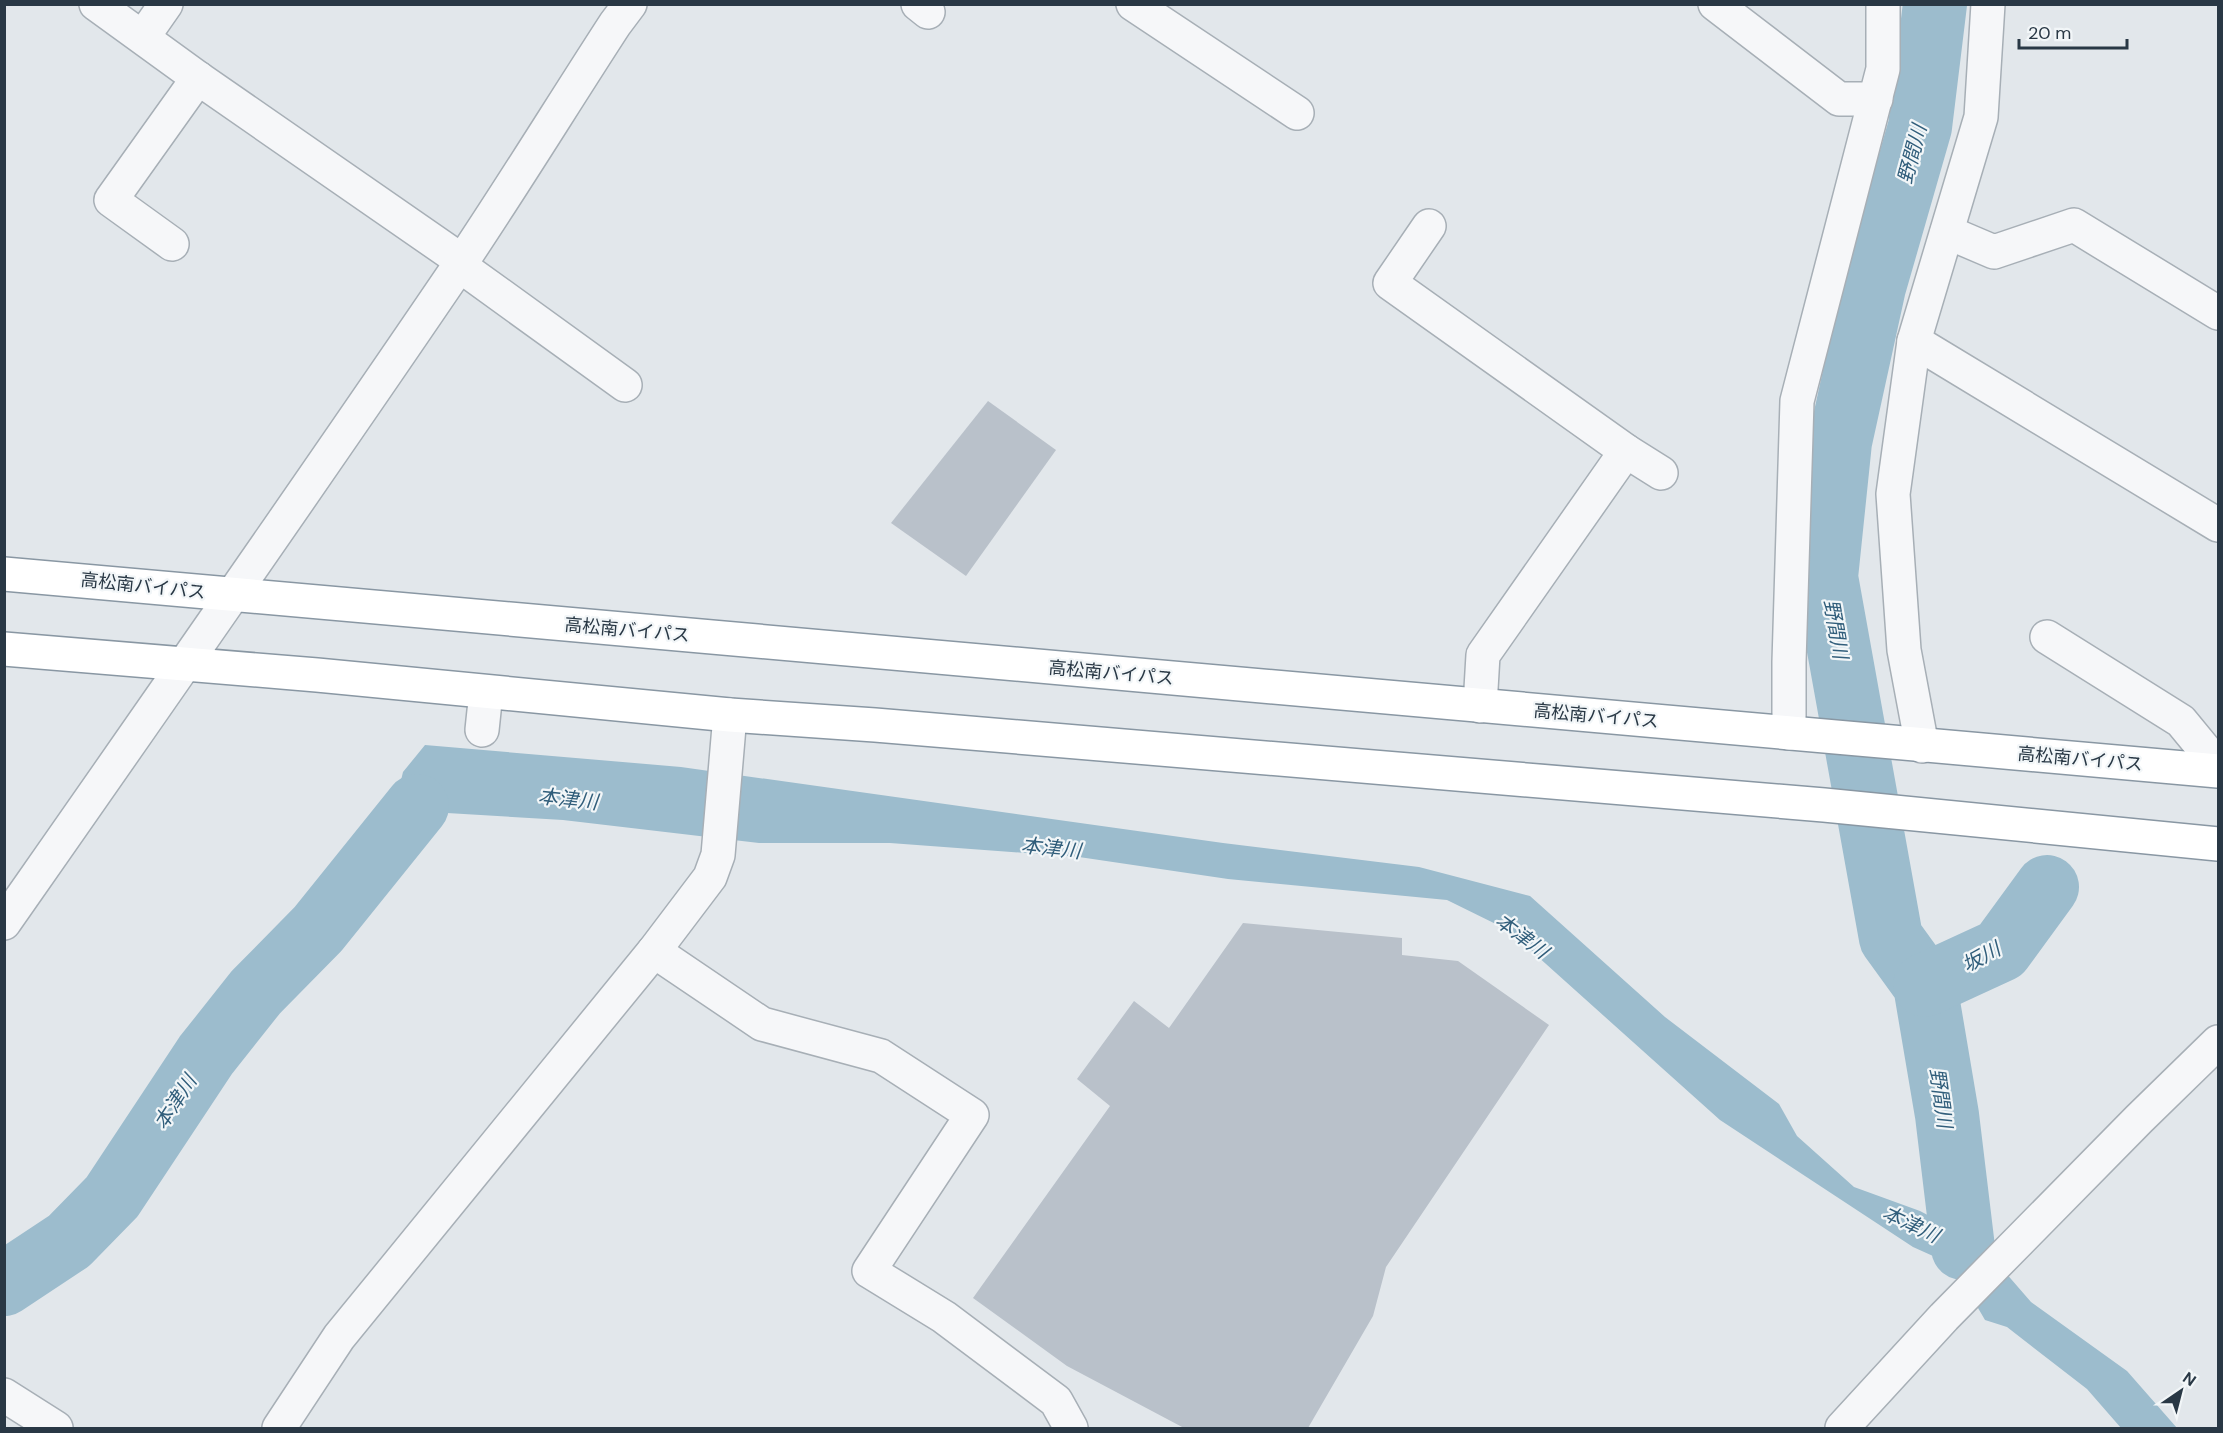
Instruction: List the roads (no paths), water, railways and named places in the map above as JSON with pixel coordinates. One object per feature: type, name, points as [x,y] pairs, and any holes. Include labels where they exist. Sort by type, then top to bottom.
[{"type":"highway","name":"高松南バイパス","points":[[4,574],[2218,771]]},
{"type":"highway","points":[[4,649],[730,715],[875,725],[1824,805],[2218,844]]},
{"type":"street","points":[[96,4],[198,78],[462,261],[470,273],[625,385]]},
{"type":"street","points":[[143,37],[166,4]]},
{"type":"street","points":[[1133,4],[1297,113]]},
{"type":"street","points":[[1715,4],[1839,99],[1876,99]]},
{"type":"street","points":[[1801,734],[1789,662],[1797,401],[1883,69],[1884,4]]},
{"type":"street","points":[[1922,746],[1904,650],[1893,494],[1914,341],[1981,117],[1988,4]]},
{"type":"street","points":[[4,923],[187,664],[256,559],[462,261],[617,9]]},
{"type":"street","points":[[172,244],[111,200],[198,78]]},
{"type":"street","points":[[1947,232],[1994,252],[2074,225],[2218,313]]},
{"type":"street","points":[[1429,226],[1390,283],[1626,451],[1661,473]]},
{"type":"street","points":[[1914,341],[2218,525]]},
{"type":"street","points":[[1480,706],[1483,655],[1626,451]]},
{"type":"street","points":[[2047,637],[2181,721],[2218,766]]},
{"type":"street","points":[[482,730],[486,692]]},
{"type":"street","points":[[279,1428],[339,1336],[654,951],[711,877],[718,855],[730,715]]},
{"type":"street","points":[[654,951],[762,1024],[881,1056],[972,1115],[869,1271],[944,1317],[1056,1401],[1071,1428]]},
{"type":"street","points":[[1842,1428],[1944,1317],[2218,1042]]},
{"type":"street","points":[[16,1412],[56,1428]]},
{"type":"water","points":[[425,745],[681,767],[1223,843],[1419,867],[1530,896],[1665,1017],[1779,1104],[1797,1136],[1854,1187],[1920,1211],[1939,1221],[1965,1213],[1985,1249],[2031,1302],[2127,1371],[2177,1428],[2121,1428],[2087,1389],[2007,1327],[1985,1320],[1953,1265],[1913,1247],[1720,1120],[1508,930],[1447,900],[1228,879],[1079,857],[890,843],[759,843],[563,820],[447,813],[427,820],[377,882],[353,869],[397,797],[403,772]]},
{"type":"waterway","name":"野間川","points":[[1935,4],[1920,127],[1874,287],[1840,442],[1826,577],[1891,938],[1925,985],[1947,1115],[1963,1248]]},
{"type":"waterway","name":"本津川","points":[[4,1284],[69,1241],[112,1197],[206,1055],[256,992],[318,929],[417,806]]},
{"type":"waterway","name":"坂川","points":[[1925,985],[2001,950],[2047,887]]}]
